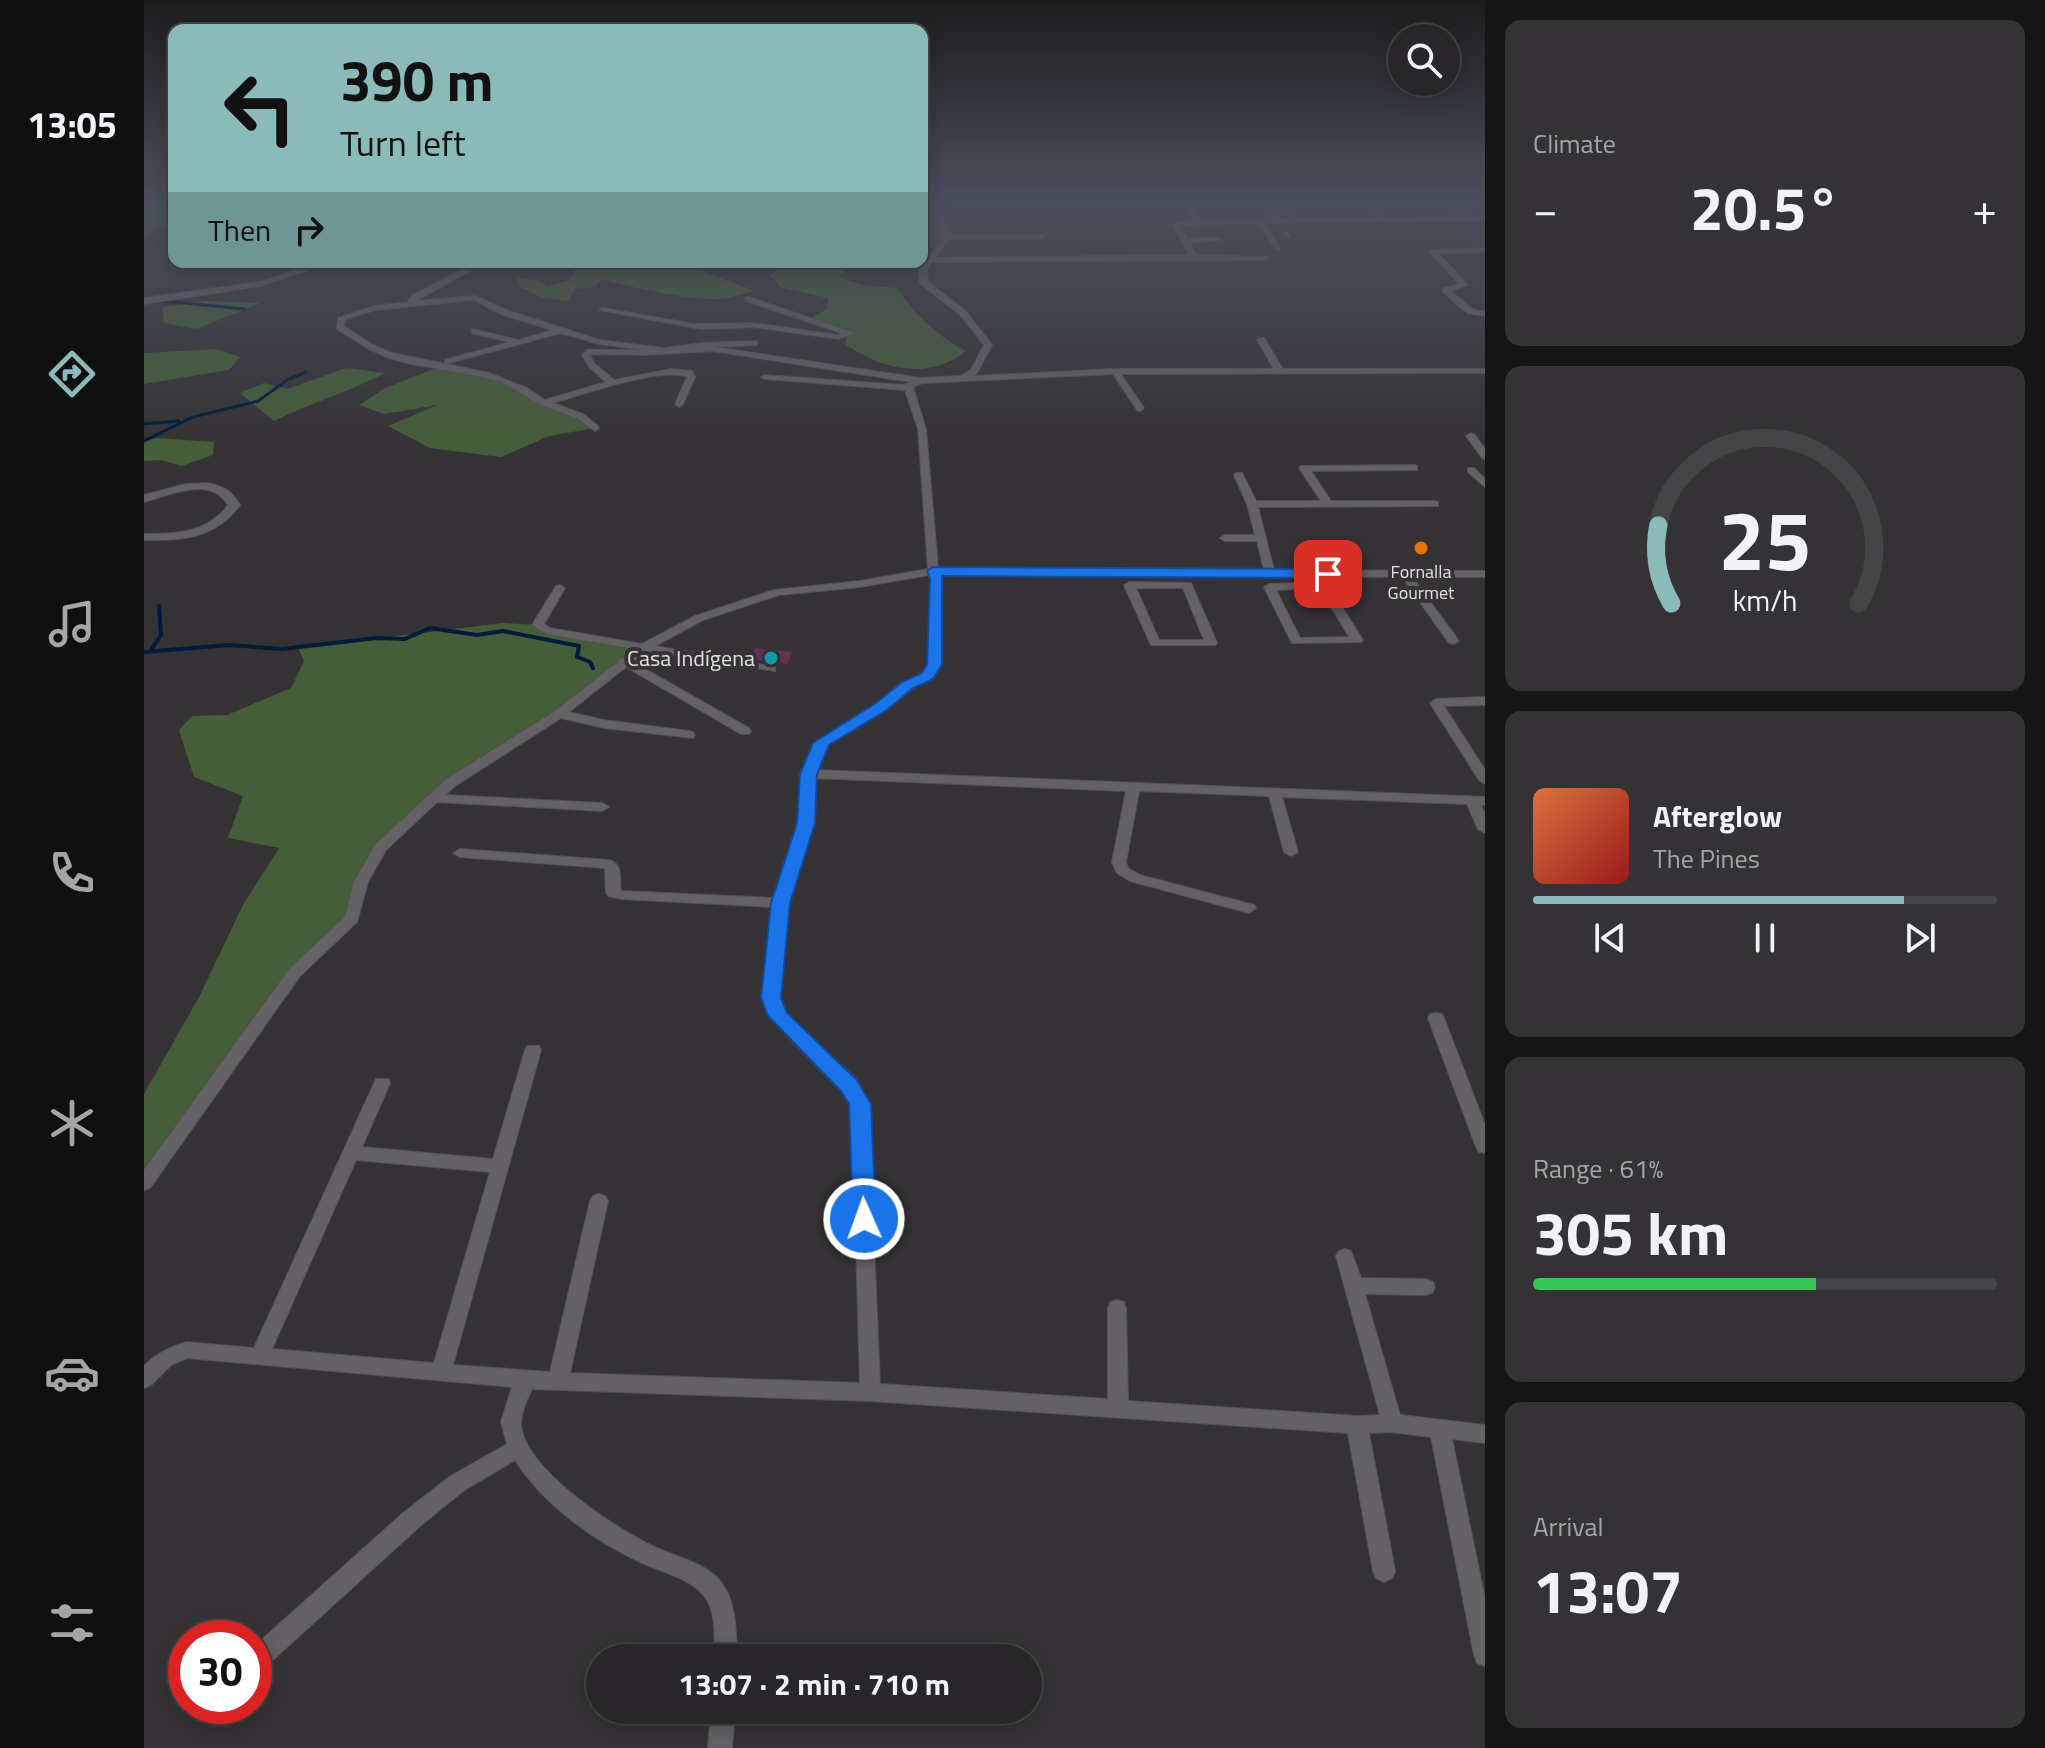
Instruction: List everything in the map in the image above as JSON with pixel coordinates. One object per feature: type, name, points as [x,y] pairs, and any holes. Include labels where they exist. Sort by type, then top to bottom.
[{"type":"street","points":[[144,301],[265,283]]},
{"type":"street","points":[[414,303],[412,300],[416,297],[443,283]]},
{"type":"street","points":[[924,283],[963,313],[988,345],[978,375]]},
{"type":"street","points":[[1464,283],[1446,290],[1470,311],[1485,314]]},
{"type":"street","points":[[595,428],[580,416],[544,403],[498,376],[391,356],[368,346],[340,327],[342,318],[365,310],[475,298],[599,342],[669,351],[693,346],[754,343],[727,332],[603,310]]},
{"type":"street","points":[[694,326],[754,325],[839,337],[850,333],[749,299]]},
{"type":"street","points":[[432,355],[438,361],[453,362],[559,330]]},
{"type":"street","points":[[475,331],[521,343]]},
{"type":"street","points":[[1261,340],[1281,373]]},
{"type":"street","points":[[612,383],[592,365],[586,355],[600,350],[644,353],[712,349],[921,381],[978,375],[1115,371],[1485,371]]},
{"type":"street","points":[[544,403],[612,383],[671,371],[689,373],[691,377],[679,404]]},
{"type":"street","points":[[1115,371],[1140,408]]},
{"type":"street","points":[[765,377],[909,388],[921,381]]},
{"type":"street","points":[[870,1392],[860,1104],[848,1084],[778,1016],[771,998],[781,903],[806,823],[808,774],[822,743],[882,706],[907,685],[927,676],[935,665],[937,579],[933,571],[922,429],[909,388]]},
{"type":"street","points":[[1485,436],[1471,436],[1485,456]]},
{"type":"street","points":[[1327,503],[1304,468],[1414,468]]},
{"type":"street","points":[[1471,470],[1485,484]]},
{"type":"street","points":[[1239,475],[1252,504],[1270,573]]},
{"type":"street","points":[[144,499],[180,488],[207,485],[227,493],[234,505],[225,520],[211,528],[188,535],[144,537]]},
{"type":"street","points":[[1252,504],[1435,504]]},
{"type":"street","points":[[1225,538],[1262,538]]},
{"type":"street","points":[[144,1183],[295,972],[352,919],[361,882],[380,848],[432,798],[485,758],[559,714],[623,661],[699,618],[778,592],[860,584],[933,571],[1485,574]]},
{"type":"street","points":[[1152,572],[1158,585]]},
{"type":"street","points":[[1303,573],[1309,585]]},
{"type":"street","points":[[1405,574],[1453,641]]},
{"type":"street","points":[[1129,585],[1158,585],[1187,585],[1211,643],[1155,643],[1129,585]]},
{"type":"street","points":[[1309,585],[1323,585],[1357,640],[1296,641],[1269,587],[1309,585]]},
{"type":"street","points":[[560,588],[539,618],[538,625],[547,631],[771,669]]},
{"type":"street","points":[[623,661],[745,731]]},
{"type":"street","points":[[1485,701],[1436,703],[1485,780]]},
{"type":"street","points":[[559,714],[604,724],[689,735]]},
{"type":"street","points":[[808,774],[1478,800],[1485,829]]},
{"type":"street","points":[[1133,786],[1119,862],[1122,870],[1135,878],[1249,908]]},
{"type":"street","points":[[1274,791],[1291,852]]},
{"type":"street","points":[[432,798],[602,807]]},
{"type":"street","points":[[460,853],[609,864],[613,869],[613,893],[621,895],[781,903]]},
{"type":"street","points":[[1436,1018],[1485,1147]]},
{"type":"street","points":[[441,1372],[533,1050]]},
{"type":"street","points":[[260,1355],[382,1083]]},
{"type":"street","points":[[352,1153],[499,1166]]},
{"type":"street","points":[[558,1382],[599,1201]]},
{"type":"street","points":[[1345,1256],[1356,1286],[1392,1423]]},
{"type":"street","points":[[1356,1286],[1426,1287]]},
{"type":"street","points":[[1117,1308],[1118,1409]]},
{"type":"street","points":[[144,1379],[175,1352],[260,1355],[525,1380],[870,1392],[1357,1425],[1392,1423],[1485,1434]]},
{"type":"street","points":[[525,1380],[510,1423],[518,1448],[586,1520],[645,1554],[682,1569],[715,1590],[725,1620],[726,1644]]},
{"type":"street","points":[[1357,1425],[1384,1571]]},
{"type":"street","points":[[1440,1430],[1485,1655]]},
{"type":"street","points":[[272,1646],[411,1520],[456,1484],[518,1448]]},
{"type":"street","points":[[720,1748],[722,1724]]},
{"type":"green space","points":[[519,283],[541,283],[548,286],[560,283],[599,283],[595,287],[574,289],[569,301],[543,298],[520,287]]},
{"type":"green space","points":[[615,283],[733,283],[755,291],[708,299]]},
{"type":"green space","points":[[776,283],[855,283],[897,288],[927,324],[966,351],[936,366],[921,369],[890,366],[845,344],[848,332],[808,320],[827,309],[828,298],[780,287]]},
{"type":"green space","points":[[203,301],[260,303],[197,329],[164,323],[162,307]]},
{"type":"green space","points":[[216,349],[240,357],[229,370],[144,384],[144,353]]},
{"type":"green space","points":[[444,365],[498,376],[530,395],[580,416],[595,428],[549,436],[501,457],[430,448],[388,426],[437,405],[384,414],[359,405],[385,388]]},
{"type":"green space","points":[[346,368],[385,373],[274,421],[240,393],[264,383],[287,389]]},
{"type":"green space","points":[[144,440],[214,442],[213,455],[182,466],[160,460],[144,461]]},
{"type":"green space","points":[[504,623],[538,625],[547,631],[646,646],[559,714],[485,758],[380,848],[352,919],[295,972],[144,1183],[144,1094],[199,997],[243,905],[279,848],[228,838],[243,796],[194,777],[179,730],[192,716],[227,715],[291,688],[304,661],[298,648]]},
{"type":"building","name":"Casa Indígena","points":[[755,648],[792,652],[788,664],[751,659]]},
{"type":"waterway","points":[[144,299],[245,309]]},
{"type":"waterway","points":[[144,441],[193,417],[258,401],[287,380],[306,372]]},
{"type":"waterway","points":[[144,424],[179,421]]},
{"type":"waterway","points":[[151,650],[161,635],[159,606]]},
{"type":"waterway","points":[[144,652],[229,645],[282,649],[377,638],[405,639],[430,628],[477,635],[503,631],[579,646],[577,657],[590,662],[593,668]]},
{"type":"place","name":"Fornalla Gourmet","points":[[1421,548]]},
{"type":"place","name":"Casa Indígena","points":[[771,658]]},
{"type":"route","points":[[864,1219],[860,1104],[848,1084],[778,1016],[771,998],[774,966],[781,903],[806,823],[808,774],[822,743],[882,706],[907,685],[927,676],[935,665],[937,579],[933,571],[1328,574]]}]
